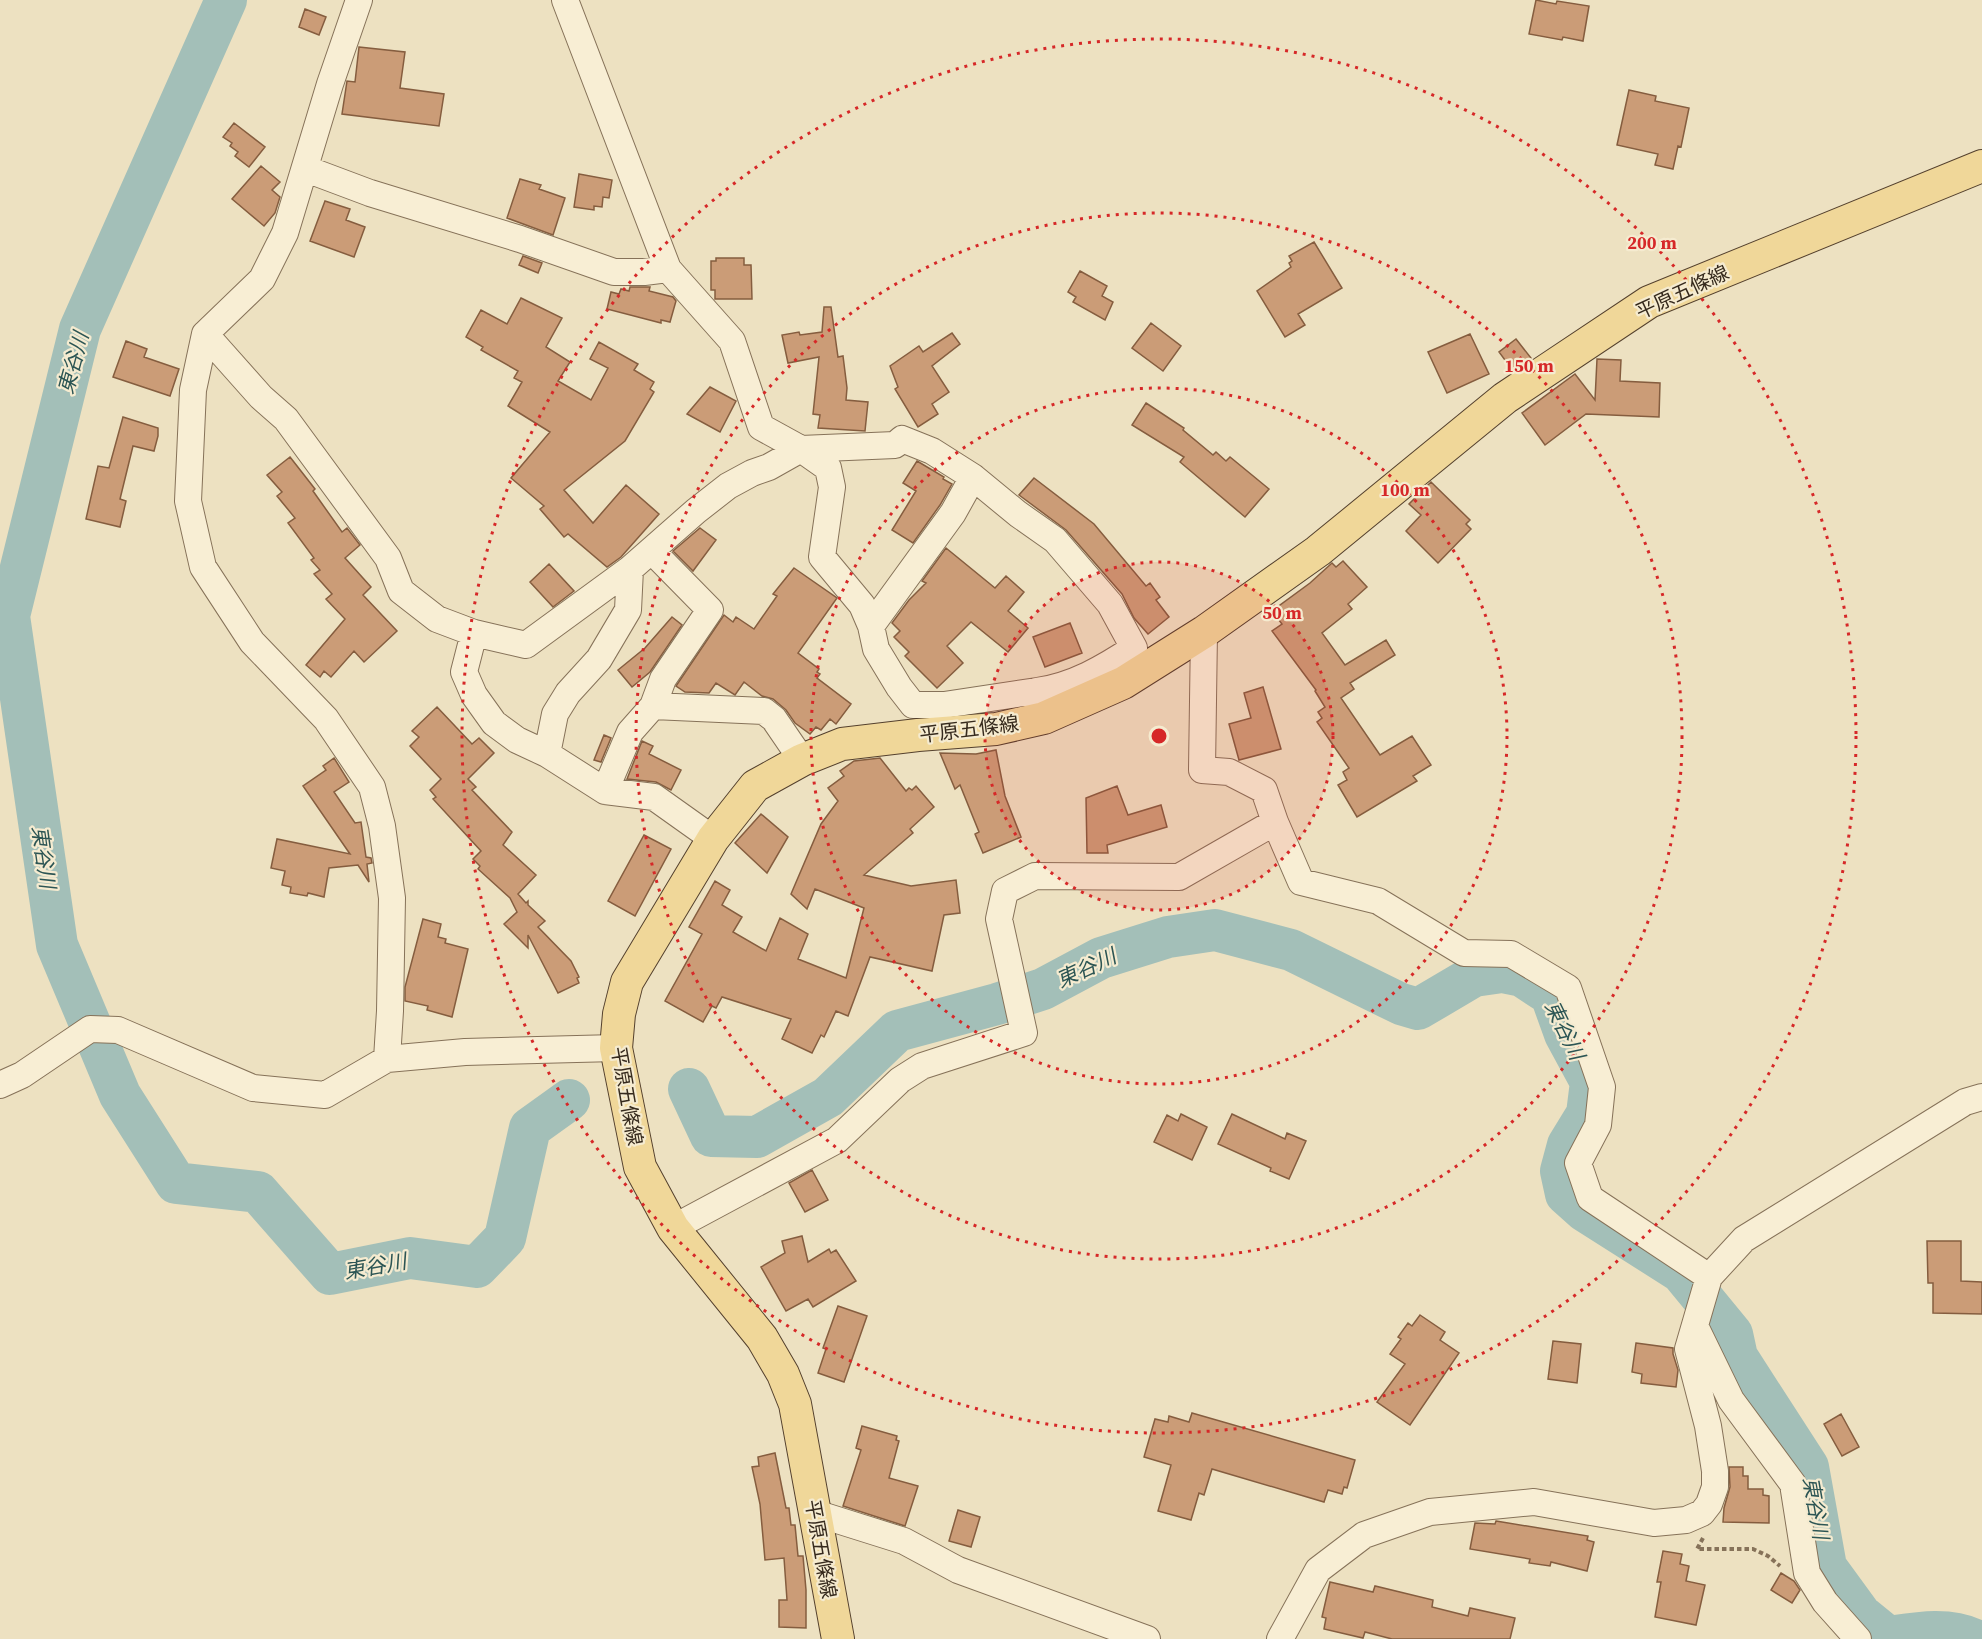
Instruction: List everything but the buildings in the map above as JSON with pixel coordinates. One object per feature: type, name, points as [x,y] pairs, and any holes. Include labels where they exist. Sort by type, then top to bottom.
[{"type":"main road","name":"平原五條線","points":[[838,1639],[795,1404],[783,1374],[762,1338],[673,1228],[640,1167],[616,1048],[627,982],[713,838],[755,786],[802,760],[842,744],[996,729],[1040,704],[1123,683],[1204,632],[1318,551],[1505,398],[1649,302],[1982,166]]},
{"type":"street","points":[[359,0],[330,84],[285,233],[262,279],[206,334],[193,390],[188,501],[203,567],[252,642],[326,719],[372,787],[382,826],[392,898],[387,1059]]},
{"type":"street","points":[[206,334],[261,396],[286,418],[388,558],[401,591],[437,619],[474,633],[526,645],[630,569],[728,486],[801,449],[895,445],[902,439],[932,451],[973,477],[1018,514],[1055,540],[1110,604],[1134,648],[1107,666],[1058,688],[1040,704],[913,705],[876,650],[871,626],[862,605],[822,557],[832,487],[828,468],[801,449],[761,427],[732,341],[668,269],[565,0]]},
{"type":"street","points":[[306,169],[370,194],[520,239],[614,272],[668,269]]},
{"type":"street","points":[[871,626],[953,513],[973,477]]},
{"type":"street","points":[[605,790],[630,732],[653,706],[663,679],[710,610],[652,551]]},
{"type":"street","points":[[547,754],[555,714],[568,693],[599,659],[628,610],[630,569]]},
{"type":"street","points":[[1204,632],[1202,770],[1230,772],[1264,790],[1301,882],[1378,902],[1464,953],[1511,954],[1568,988],[1602,1087],[1598,1125],[1578,1163],[1590,1198],[1709,1277]]},
{"type":"street","points":[[474,633],[464,672],[474,695],[494,723],[517,740],[547,754],[605,790],[654,797],[713,838]]},
{"type":"street","points":[[653,706],[764,711],[774,719],[802,760]]},
{"type":"street","points":[[673,1228],[837,1140],[900,1080],[922,1066],[1024,1033],[999,919],[1005,891],[1035,876],[1179,877],[1275,822]]},
{"type":"street","points":[[0,1086],[90,1029],[118,1030],[253,1088],[325,1095],[387,1059],[465,1052],[616,1048]]},
{"type":"street","points":[[1280,1639],[1318,1570],[1364,1535],[1430,1512],[1534,1502],[1654,1522],[1686,1520],[1701,1513],[1709,1504],[1715,1487],[1715,1471],[1708,1426],[1688,1349],[1696,1328],[1709,1277],[1744,1239],[1965,1102],[1982,1097]]},
{"type":"street","points":[[1696,1328],[1731,1401],[1793,1484],[1807,1573],[1825,1602],[1858,1639]]},
{"type":"street","points":[[815,1513],[904,1542],[958,1570],[1147,1639]]},
{"type":"path","points":[[1709,1504],[1711,1522],[1697,1549],[1752,1549],[1768,1556],[1781,1566],[1807,1573]]},
{"type":"waterway","name":"東谷川","points":[[226,0],[80,329],[9,616],[57,945],[120,1095],[176,1183],[258,1192],[330,1274],[410,1258],[477,1267],[505,1238],[530,1128],[569,1100]]},
{"type":"waterway","name":"東谷川","points":[[689,1089],[711,1136],[757,1137],[828,1097],[897,1031],[1043,989],[1101,958],[1168,937],[1215,930],[1291,950],[1401,1004],[1418,1009],[1474,976],[1502,972],[1522,976],[1551,995],[1565,1034],[1591,1082],[1587,1114],[1568,1145],[1561,1171],[1566,1194],[1585,1211],[1681,1272],[1732,1334],[1737,1357],[1808,1467],[1826,1567],[1861,1615],[1888,1637],[1942,1632],[1973,1639]]}]
